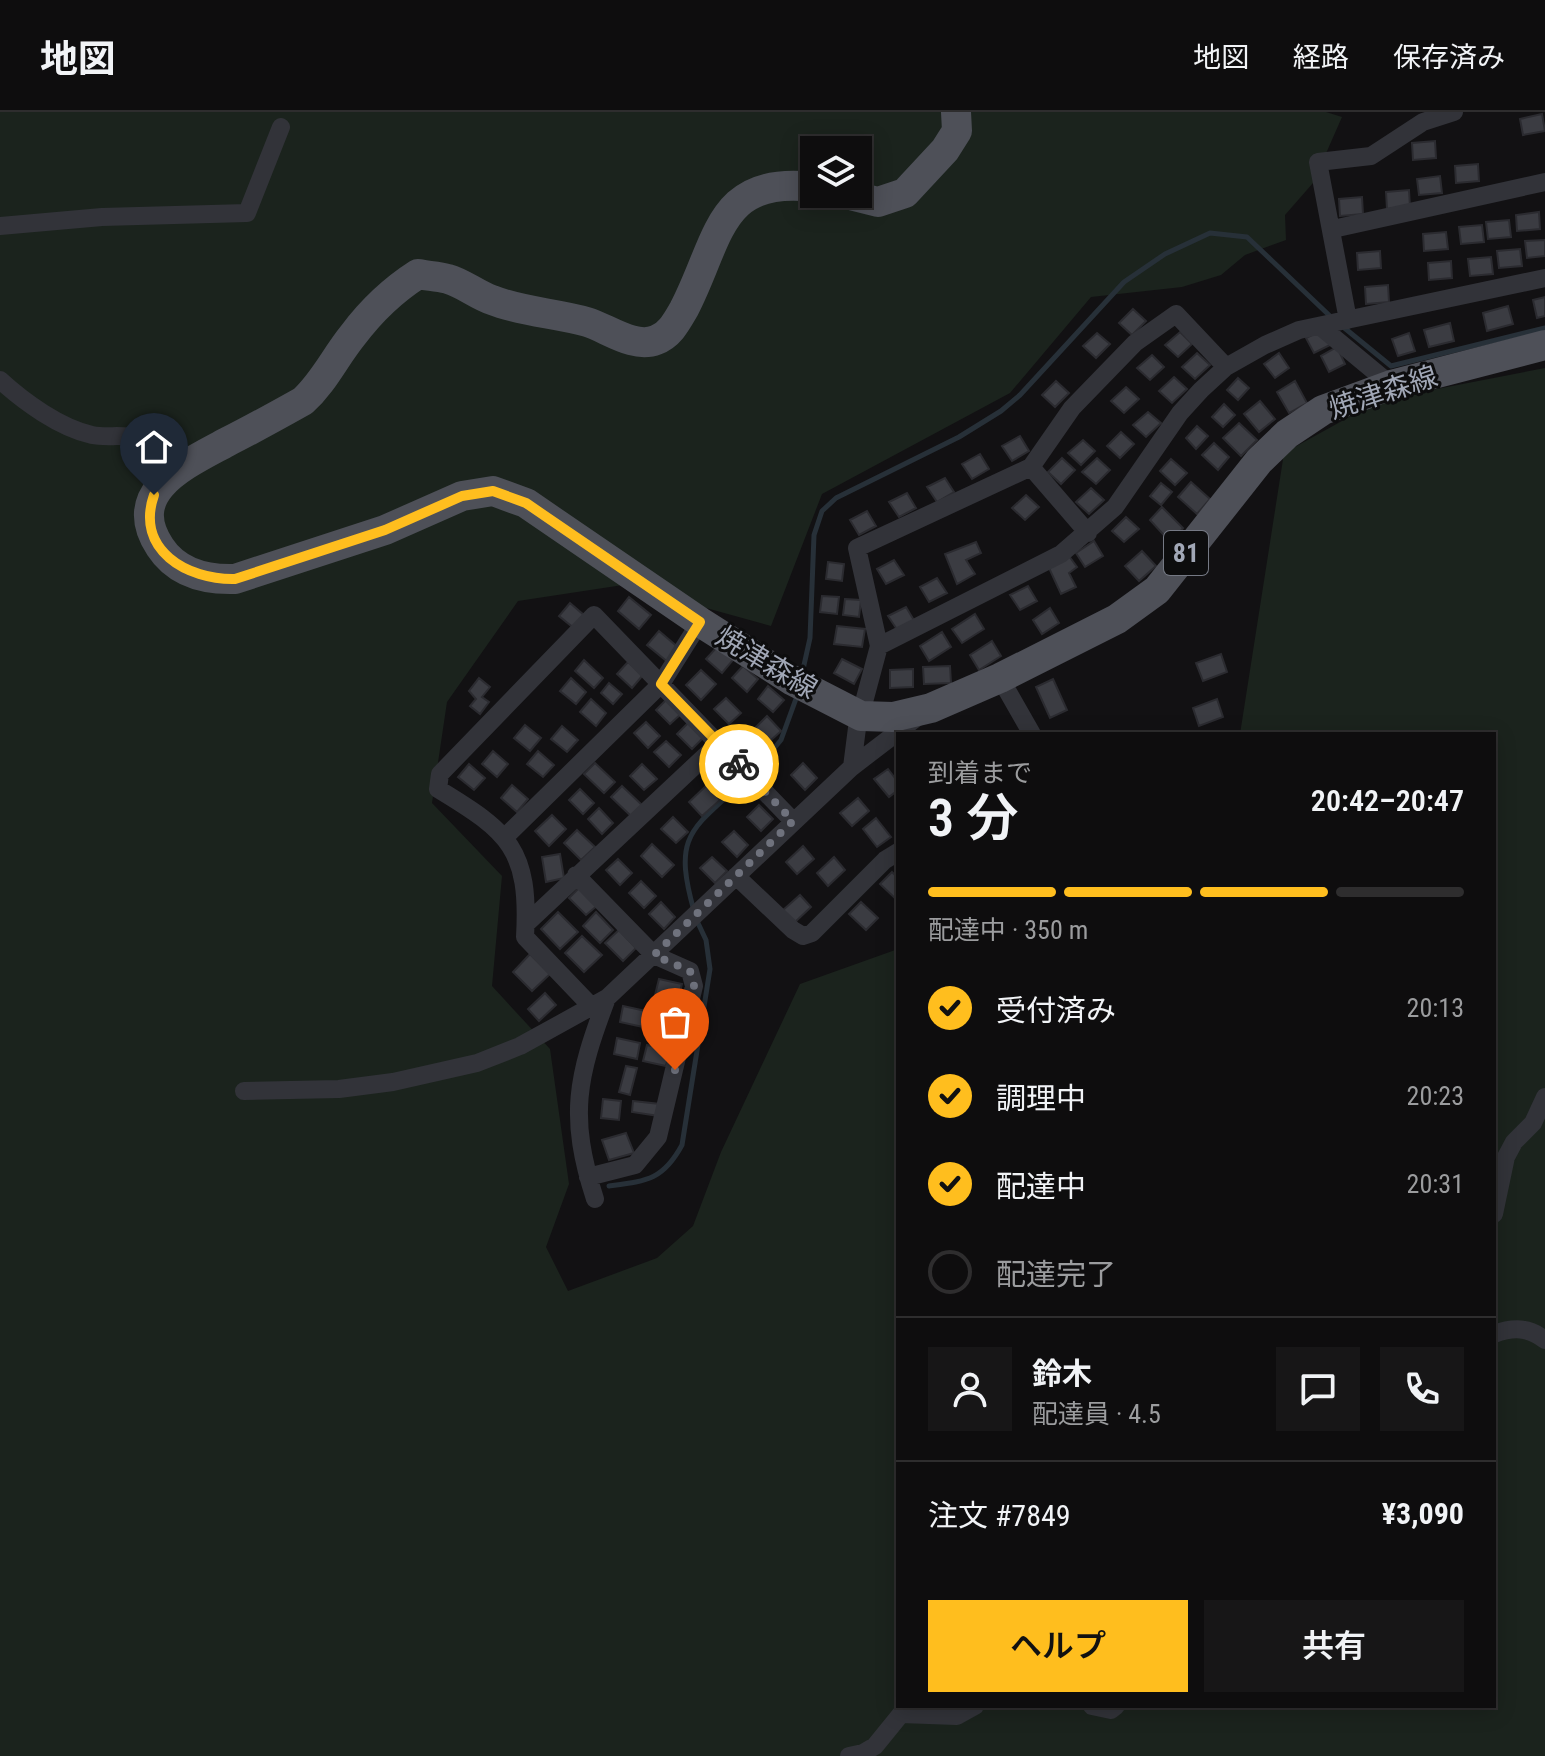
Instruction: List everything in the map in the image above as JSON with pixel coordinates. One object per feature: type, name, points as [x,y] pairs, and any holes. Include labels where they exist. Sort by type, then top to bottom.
[{"type":"main road","points":[[872,200],[878,202],[905,193],[945,150],[957,131],[956,112]]},
{"type":"main road","name":"焼津森線","points":[[800,186],[774,184],[746,194],[722,221],[699,279],[675,326],[656,340],[639,342],[620,337],[568,316],[492,301],[449,279],[418,274],[396,288],[353,335],[316,389],[303,401],[173,472],[154,495],[148,512],[152,535],[164,554],[188,572],[210,579],[235,579],[385,530],[462,496],[493,491],[526,503],[700,622],[802,685],[861,716],[893,717],[931,708],[1000,678],[1117,619],[1157,590],[1259,461],[1287,434],[1323,410],[1391,385],[1545,345]]},
{"type":"street","points":[[1348,320],[1318,162],[1371,156],[1423,122],[1454,112]]},
{"type":"street","points":[[0,226],[102,217],[247,213],[281,127]]},
{"type":"street","points":[[1333,229],[1545,182]]},
{"type":"street","points":[[879,646],[1033,570],[1088,533],[1115,507],[1180,413],[1226,367],[1265,345],[1299,330],[1545,278]]},
{"type":"street","points":[[852,767],[879,646],[857,548],[1031,467],[1072,408],[1135,343],[1176,314],[1226,367]]},
{"type":"street","points":[[1321,327],[1391,385]]},
{"type":"street","points":[[0,380],[17,396],[73,428],[92,435],[136,438],[160,454],[173,472]]},
{"type":"street","points":[[1031,467],[1088,533]]},
{"type":"street","points":[[599,1002],[525,937],[522,872],[506,836],[476,812],[438,789],[440,774],[594,615],[793,821]]},
{"type":"street","points":[[506,836],[661,684],[700,622]]},
{"type":"street","points":[[1000,678],[1031,732]]},
{"type":"street","points":[[244,1091],[339,1089],[393,1082],[477,1063],[520,1046],[599,1002],[654,955],[852,767],[885,739],[931,708]]},
{"type":"street","points":[[526,924],[719,743]]},
{"type":"street","points":[[736,876],[803,936],[812,933],[885,860],[896,853]]},
{"type":"street","points":[[576,875],[654,955],[690,971],[694,986],[662,1126],[652,1146],[635,1165],[588,1177]]},
{"type":"street","points":[[595,1199],[588,1177],[577,1107],[599,1002]]},
{"type":"street","points":[[1496,1204],[1506,1157],[1514,1142],[1533,1123],[1545,1097]]},
{"type":"street","points":[[1496,1333],[1511,1328],[1535,1332],[1545,1340]]},
{"type":"street","points":[[849,1756],[875,1746],[901,1714],[957,1716],[971,1708]]},
{"type":"shaded area","points":[[0,112],[1326,112],[1342,117],[1313,183],[1285,215],[1286,240],[1245,255],[1221,275],[1182,287],[1091,297],[1010,393],[822,494],[771,626],[623,585],[518,601],[447,702],[432,803],[502,876],[492,986],[550,1049],[569,1184],[546,1247],[568,1291],[657,1258],[693,1226],[721,1152],[800,984],[896,950],[896,1708],[1496,1708],[1496,732],[1240,732],[1284,453],[1380,400],[1545,368],[1545,1756],[0,1756]]},
{"type":"building","points":[[1542,114],[1545,131],[1523,135],[1520,119]]},
{"type":"building","points":[[1435,141],[1436,158],[1413,160],[1412,143]]},
{"type":"building","points":[[1478,164],[1479,181],[1456,183],[1455,166]]},
{"type":"building","points":[[1440,176],[1442,193],[1419,195],[1417,179]]},
{"type":"building","points":[[1409,190],[1410,207],[1387,209],[1386,192]]},
{"type":"building","points":[[1362,197],[1363,214],[1340,216],[1339,199]]},
{"type":"building","points":[[1539,212],[1540,229],[1517,231],[1516,215]]},
{"type":"building","points":[[1509,220],[1511,237],[1488,239],[1486,222]]},
{"type":"building","points":[[1482,225],[1484,242],[1461,244],[1459,227]]},
{"type":"building","points":[[1446,232],[1448,249],[1424,251],[1423,234]]},
{"type":"building","points":[[1545,240],[1545,256],[1527,258],[1525,241]]},
{"type":"building","points":[[1520,249],[1522,266],[1499,268],[1497,251]]},
{"type":"building","points":[[1380,251],[1381,268],[1358,270],[1357,253]]},
{"type":"building","points":[[1491,257],[1493,274],[1470,276],[1468,259]]},
{"type":"building","points":[[1451,261],[1452,278],[1429,280],[1428,263]]},
{"type":"building","points":[[1388,285],[1389,302],[1366,304],[1365,287]]},
{"type":"building","points":[[1545,297],[1545,316],[1537,318],[1533,300]]},
{"type":"building","points":[[1508,306],[1513,324],[1487,331],[1483,313]]},
{"type":"building","points":[[1133,309],[1146,321],[1132,335],[1119,323]]},
{"type":"building","points":[[1450,323],[1454,341],[1429,347],[1424,330]]},
{"type":"building","points":[[1322,330],[1330,345],[1314,353],[1306,338]]},
{"type":"building","points":[[1180,332],[1192,344],[1178,357],[1165,345]]},
{"type":"building","points":[[1097,333],[1110,344],[1096,358],[1083,346]]},
{"type":"building","points":[[1409,333],[1415,351],[1398,356],[1392,339]]},
{"type":"building","points":[[1337,347],[1345,364],[1329,372],[1321,356]]},
{"type":"building","points":[[1197,353],[1210,365],[1195,379],[1182,367]]},
{"type":"building","points":[[1279,353],[1289,368],[1275,378],[1264,364]]},
{"type":"building","points":[[1152,355],[1164,367],[1150,380],[1137,368]]},
{"type":"building","points":[[1174,377],[1187,389],[1172,403],[1159,391]]},
{"type":"building","points":[[1238,378],[1249,388],[1238,400],[1227,390]]},
{"type":"building","points":[[1056,381],[1069,393],[1055,407],[1042,395]]},
{"type":"building","points":[[1295,381],[1307,403],[1289,413],[1277,392]]},
{"type":"building","points":[[1126,387],[1139,399],[1124,413],[1111,401]]},
{"type":"building","points":[[1260,401],[1275,419],[1259,432],[1244,414]]},
{"type":"building","points":[[1224,404],[1235,415],[1223,427],[1212,417]]},
{"type":"building","points":[[1148,412],[1161,423],[1146,437],[1133,425]]},
{"type":"building","points":[[1239,423],[1257,440],[1241,456],[1223,438]]},
{"type":"building","points":[[1197,426],[1208,436],[1196,449],[1186,438]]},
{"type":"building","points":[[1121,432],[1134,444],[1120,458],[1107,446]]},
{"type":"building","points":[[1020,436],[1029,451],[1012,461],[1002,446]]},
{"type":"building","points":[[1083,440],[1095,451],[1081,465],[1068,453]]},
{"type":"building","points":[[1214,443],[1229,457],[1218,470],[1202,455]]},
{"type":"building","points":[[980,454],[989,469],[972,479],[962,464]]},
{"type":"building","points":[[1062,458],[1075,470],[1061,484],[1048,472]]},
{"type":"building","points":[[1097,458],[1110,470],[1096,484],[1082,472]]},
{"type":"building","points":[[1171,459],[1187,473],[1175,485],[1160,471]]},
{"type":"building","points":[[945,478],[954,492],[937,502],[927,487]]},
{"type":"building","points":[[1191,482],[1210,499],[1197,514],[1178,497]]},
{"type":"building","points":[[1161,483],[1172,492],[1161,505],[1150,496]]},
{"type":"building","points":[[1091,488],[1104,500],[1089,514],[1076,502]]},
{"type":"building","points":[[907,493],[916,508],[899,517],[889,502]]},
{"type":"building","points":[[1026,495],[1039,507],[1025,520],[1012,508]]},
{"type":"building","points":[[1162,507],[1183,528],[1171,543],[1150,520]]},
{"type":"building","points":[[867,511],[876,526],[859,535],[850,520]]},
{"type":"building","points":[[1126,517],[1139,529],[1124,542],[1112,531]]},
{"type":"building","points":[[1094,541],[1103,556],[1085,567],[1076,553]]},
{"type":"building","points":[[976,542],[981,553],[966,560],[975,574],[957,584],[945,554]]},
{"type":"building","points":[[1142,551],[1156,566],[1139,581],[1125,566]]},
{"type":"building","points":[[1069,556],[1077,567],[1069,573],[1076,587],[1061,594],[1049,568]]},
{"type":"building","points":[[894,560],[904,575],[886,584],[877,569]]},
{"type":"building","points":[[828,562],[844,564],[842,581],[826,579]]},
{"type":"building","points":[[937,578],[947,593],[929,602],[920,587]]},
{"type":"building","points":[[1028,586],[1037,601],[1020,610],[1010,595]]},
{"type":"building","points":[[822,596],[839,597],[837,614],[820,612]]},
{"type":"building","points":[[629,597],[651,615],[639,629],[618,611]]},
{"type":"building","points":[[845,599],[861,600],[859,617],[843,615]]},
{"type":"building","points":[[570,603],[585,616],[575,629],[559,616]]},
{"type":"building","points":[[906,607],[915,622],[898,631],[888,616]]},
{"type":"building","points":[[1050,608],[1059,623],[1042,634],[1033,620]]},
{"type":"building","points":[[975,614],[984,629],[962,643],[952,629]]},
{"type":"building","points":[[837,626],[865,629],[862,647],[834,644]]},
{"type":"building","points":[[659,631],[680,649],[669,663],[647,645]]},
{"type":"building","points":[[942,632],[951,647],[929,661],[920,646]]},
{"type":"building","points":[[992,641],[1001,656],[979,670],[970,655]]},
{"type":"building","points":[[717,647],[733,660],[722,673],[706,659]]},
{"type":"building","points":[[1221,654],[1227,672],[1203,681],[1196,663]]},
{"type":"building","points":[[842,659],[862,669],[854,684],[834,673]]},
{"type":"building","points":[[584,660],[603,678],[594,688],[575,671]]},
{"type":"building","points":[[628,662],[643,675],[632,688],[617,674]]},
{"type":"building","points":[[743,666],[758,679],[747,692],[732,678]]},
{"type":"building","points":[[950,666],[951,683],[924,684],[923,667]]},
{"type":"building","points":[[913,669],[913,687],[890,688],[890,670]]},
{"type":"building","points":[[701,670],[716,684],[701,700],[686,685]]},
{"type":"building","points":[[479,678],[490,687],[482,697],[489,702],[480,714],[470,706],[476,699],[469,691]]},
{"type":"building","points":[[571,678],[586,692],[576,704],[560,691]]},
{"type":"building","points":[[1053,679],[1067,710],[1050,718],[1036,687]]},
{"type":"building","points":[[609,683],[622,694],[613,704],[601,693]]},
{"type":"building","points":[[768,686],[784,700],[773,712],[758,699]]},
{"type":"building","points":[[668,698],[682,713],[670,724],[656,710]]},
{"type":"building","points":[[726,698],[741,713],[729,724],[714,709]]},
{"type":"building","points":[[591,699],[606,713],[596,726],[580,712]]},
{"type":"building","points":[[1217,699],[1223,717],[1199,726],[1193,708]]},
{"type":"building","points":[[767,716],[781,731],[769,742],[755,728]]},
{"type":"building","points":[[646,722],[660,736],[648,748],[634,733]]},
{"type":"building","points":[[689,722],[704,737],[692,749],[677,734]]},
{"type":"building","points":[[525,725],[541,738],[530,751],[514,738]]},
{"type":"building","points":[[562,726],[578,740],[567,752],[551,739]]},
{"type":"building","points":[[666,741],[681,755],[669,767],[654,752]]},
{"type":"building","points":[[493,751],[508,764],[497,777],[482,764]]},
{"type":"building","points":[[538,751],[554,765],[543,777],[527,764]]},
{"type":"building","points":[[722,760],[736,775],[724,787],[710,772]]},
{"type":"building","points":[[595,763],[615,782],[604,793],[584,774]]},
{"type":"building","points":[[803,763],[817,778],[805,790],[791,775]]},
{"type":"building","points":[[469,764],[485,778],[474,790],[458,777]]},
{"type":"building","points":[[642,764],[657,779],[644,790],[630,776]]},
{"type":"building","points":[[888,769],[896,779],[896,792],[889,797],[874,779]]},
{"type":"building","points":[[512,785],[528,799],[517,812],[501,798]]},
{"type":"building","points":[[707,785],[720,800],[702,816],[689,802]]},
{"type":"building","points":[[622,786],[642,805],[631,816],[611,797]]},
{"type":"building","points":[[580,789],[594,803],[583,814],[569,800]]},
{"type":"building","points":[[858,798],[869,811],[852,826],[840,813]]},
{"type":"building","points":[[759,805],[773,819],[761,831],[747,817]]},
{"type":"building","points":[[599,808],[613,823],[602,834],[588,819]]},
{"type":"building","points":[[552,815],[566,829],[549,846],[535,831]]},
{"type":"building","points":[[673,817],[688,832],[676,843],[661,829]]},
{"type":"building","points":[[876,818],[891,837],[877,847],[863,829]]},
{"type":"building","points":[[577,830],[595,847],[581,860],[564,843]]},
{"type":"building","points":[[734,831],[748,845],[737,857],[722,842]]},
{"type":"building","points":[[652,844],[674,865],[662,877],[641,856]]},
{"type":"building","points":[[803,846],[814,859],[797,874],[786,862]]},
{"type":"building","points":[[560,854],[564,878],[546,882],[542,857]]},
{"type":"building","points":[[712,857],[727,871],[715,883],[700,868]]},
{"type":"building","points":[[834,857],[845,870],[828,886],[817,873]]},
{"type":"building","points":[[618,859],[632,873],[620,885],[606,870]]},
{"type":"building","points":[[892,872],[896,876],[896,899],[880,884]]},
{"type":"building","points":[[641,881],[656,896],[644,908],[629,893]]},
{"type":"building","points":[[580,887],[598,905],[586,915],[569,898]]},
{"type":"building","points":[[800,895],[811,907],[794,923],[783,910]]},
{"type":"building","points":[[661,902],[675,917],[664,929],[649,914]]},
{"type":"building","points":[[861,902],[878,918],[866,930],[849,914]]},
{"type":"building","points":[[558,912],[578,932],[560,949],[541,929]]},
{"type":"building","points":[[596,912],[613,930],[600,943],[583,926]]},
{"type":"building","points":[[619,930],[636,948],[623,961],[605,943]]},
{"type":"building","points":[[582,936],[602,955],[584,972],[565,953]]},
{"type":"building","points":[[530,954],[550,974],[532,991],[513,972]]},
{"type":"building","points":[[659,979],[682,984],[678,1000],[655,995]]},
{"type":"building","points":[[545,993],[556,1005],[539,1021],[528,1009]]},
{"type":"building","points":[[623,1006],[646,1011],[643,1027],[620,1022]]},
{"type":"building","points":[[657,1012],[680,1017],[677,1033],[654,1028]]},
{"type":"building","points":[[617,1038],[640,1043],[637,1059],[614,1054]]},
{"type":"building","points":[[647,1045],[670,1050],[666,1066],[643,1061]]},
{"type":"building","points":[[626,1066],[637,1068],[630,1095],[619,1092]]},
{"type":"building","points":[[603,1099],[621,1101],[619,1120],[601,1118]]},
{"type":"building","points":[[633,1101],[660,1104],[659,1116],[632,1112]]},
{"type":"building","points":[[626,1133],[634,1153],[609,1160],[602,1140]]},
{"type":"waterway","points":[[802,674],[810,638],[814,535],[822,511],[836,498],[959,437],[1001,411],[1020,395],[1124,282],[1165,254],[1210,233],[1247,237],[1331,317]]},
{"type":"waterway","points":[[1342,326],[1391,366],[1545,328]]},
{"type":"waterway","points":[[754,772],[781,740],[797,696]]},
{"type":"waterway","points":[[694,911],[685,865],[692,835],[712,810],[746,779]]},
{"type":"waterway","points":[[609,1186],[653,1177],[668,1165],[682,1145],[710,969],[706,940],[697,921]]},
{"type":"way so far","points":[[675,1070],[694,986],[690,971],[654,955],[793,821],[739,764]]},
{"type":"route","points":[[154,495],[148,512],[152,535],[164,554],[188,572],[210,579],[235,579],[385,530],[462,496],[493,491],[526,503],[700,622],[661,684],[739,764]]}]
